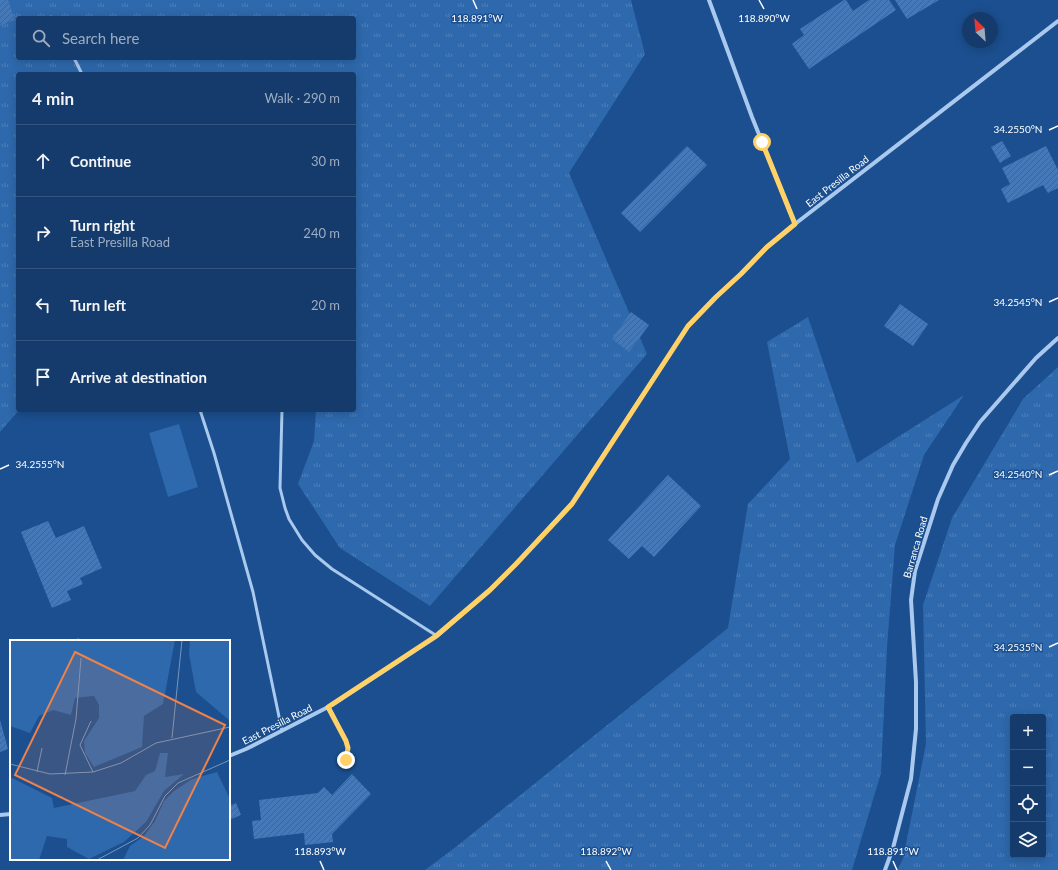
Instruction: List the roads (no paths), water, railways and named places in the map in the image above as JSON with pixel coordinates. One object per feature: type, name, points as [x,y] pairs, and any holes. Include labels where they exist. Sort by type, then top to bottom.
[{"type":"street","points":[[709,0],[752,117],[795,224]]},
{"type":"street","name":"East Presilla Road","points":[[230,756],[246,750],[328,707],[436,636],[490,590],[572,504],[688,326],[716,297],[767,247],[795,224],[1058,21]]},
{"type":"street","name":"Barranca Road","points":[[885,870],[893,848],[911,779],[916,722],[916,682],[911,600],[915,571],[938,499],[953,465],[980,422],[1036,358],[1058,338]]},
{"type":"street","points":[[0,815],[10,814]]},
{"type":"lane","points":[[75,60],[81,72]]},
{"type":"lane","points":[[201,412],[214,453],[253,592],[282,731]]},
{"type":"lane","points":[[282,412],[280,488],[289,519],[302,540],[315,555],[332,569],[436,636]]},
{"type":"lane","points":[[328,707],[346,741],[348,748],[346,760]]}]
